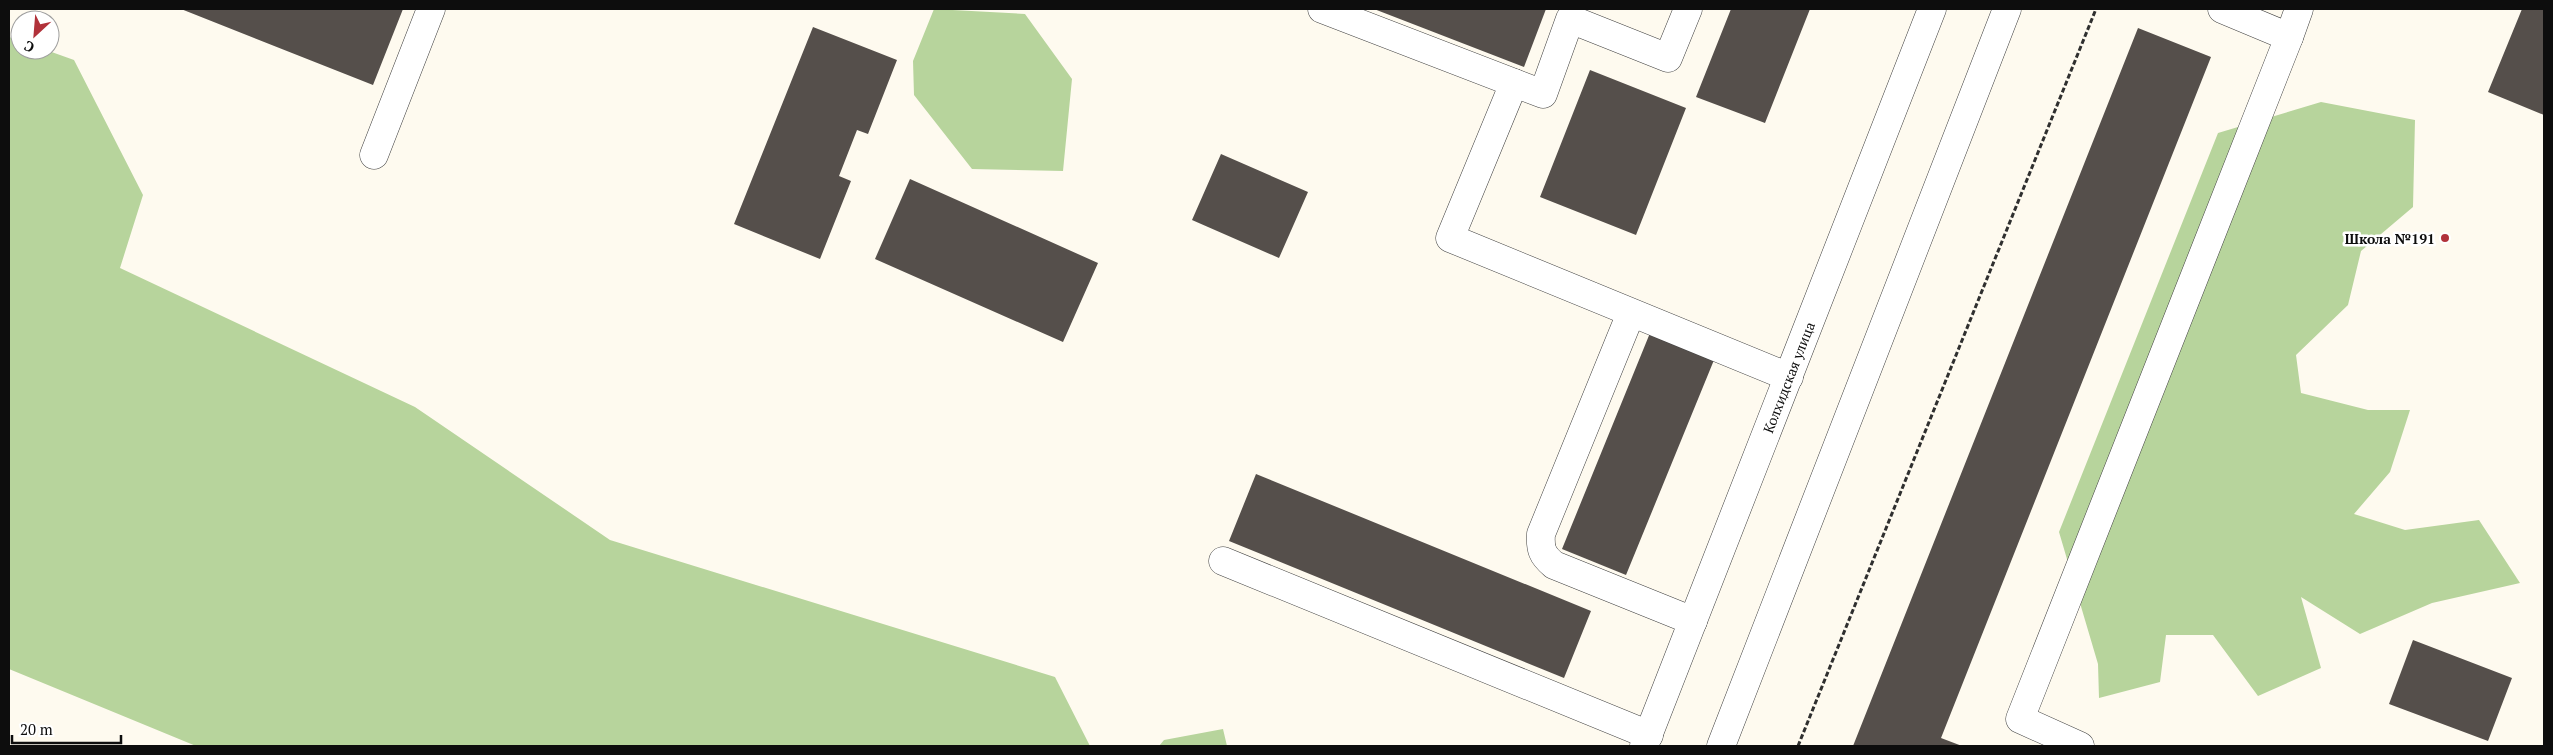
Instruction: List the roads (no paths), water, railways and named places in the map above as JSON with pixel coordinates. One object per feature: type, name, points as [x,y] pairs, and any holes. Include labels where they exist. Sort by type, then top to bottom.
[{"type":"street","points":[[374,154],[431,9]]},
{"type":"street","points":[[1322,9],[1543,94],[1570,18],[1668,58],[1688,9]]},
{"type":"street","name":"Колхидская улица","points":[[1647,740],[1932,9]]},
{"type":"street","points":[[1721,746],[2007,9]]},
{"type":"street","points":[[2222,9],[2289,36]]},
{"type":"street","points":[[2080,746],[2020,719],[2299,9]]},
{"type":"street","points":[[1514,82],[1450,238],[1789,377]]},
{"type":"street","points":[[1631,313],[1541,534],[1540,548],[1544,557],[1554,564],[1693,621]]},
{"type":"street","points":[[1223,560],[1647,740]]},
{"type":"place","name":"Школа №191","points":[[2445,238]]}]
